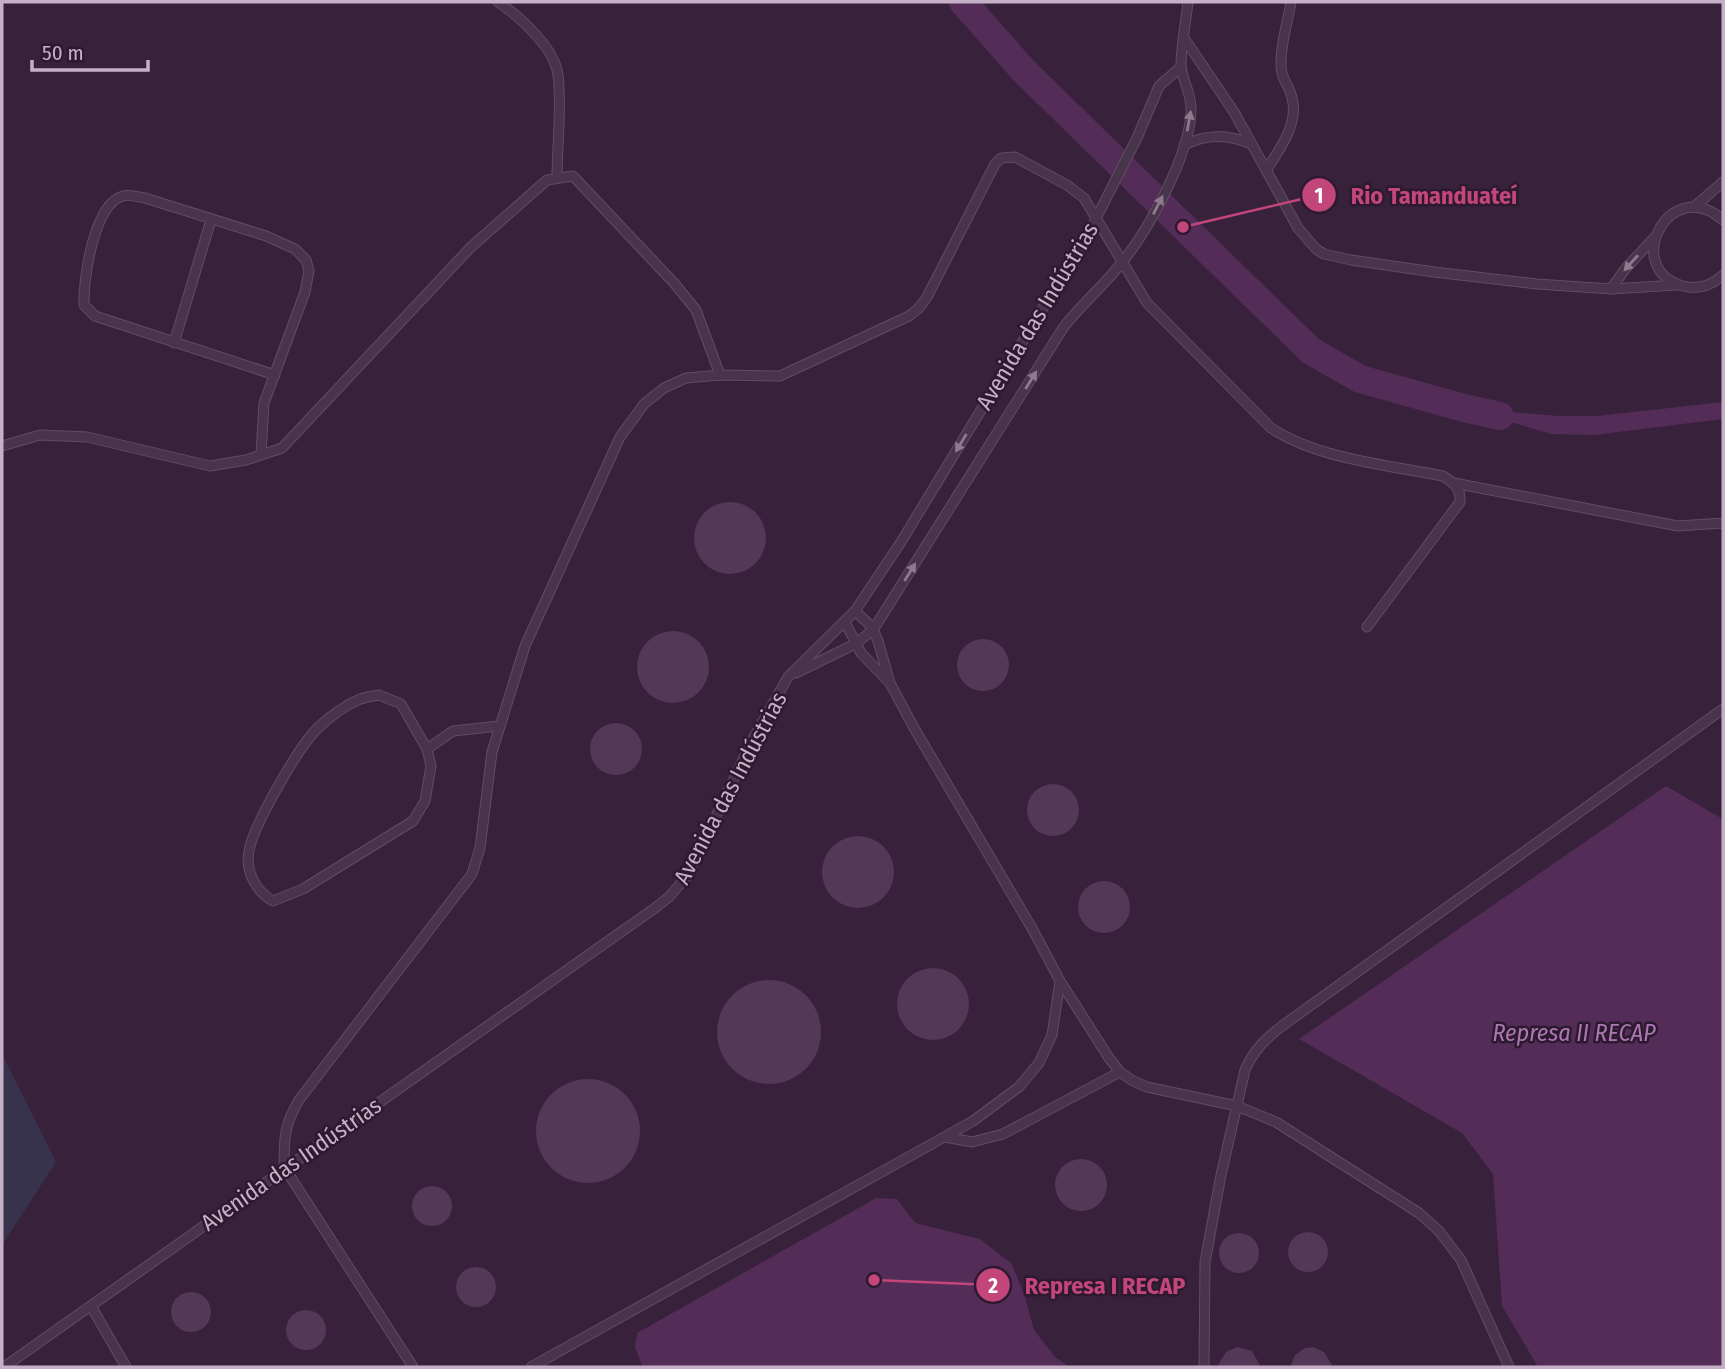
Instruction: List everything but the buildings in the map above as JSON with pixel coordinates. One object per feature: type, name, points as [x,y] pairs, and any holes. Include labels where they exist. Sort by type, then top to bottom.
[{"type":"lane","points":[[498,2],[520,18],[551,56],[558,73],[557,178]]},
{"type":"lane","name":"Avenida das Indústrias","points":[[788,677],[855,644],[873,630],[1063,328],[1142,236],[1174,174],[1191,114],[1190,91],[1181,67],[1188,2]]},
{"type":"lane","points":[[1267,169],[1287,138],[1293,111],[1293,100],[1282,79],[1281,63],[1292,2]]},
{"type":"lane","points":[[1184,38],[1234,111],[1306,239],[1324,254],[1501,281],[1611,289],[1677,285],[1701,288],[1712,284],[1723,275]]},
{"type":"lane","name":"Avenida das Indústrias","points":[[4,1367],[670,897],[688,875],[752,741],[788,677],[855,611],[901,542],[1097,217],[1137,138],[1159,86],[1181,67]]},
{"type":"lane","points":[[1184,145],[1200,138],[1220,136],[1232,136],[1251,144]]},
{"type":"lane","points":[[413,1367],[285,1167],[284,1133],[290,1115],[472,874],[480,848],[492,752],[525,646],[620,437],[644,404],[664,388],[686,378],[720,375],[780,376],[909,316],[927,297],[957,234],[995,164],[1001,158],[1015,157],[1067,185],[1084,198],[1147,303],[1271,428],[1286,438],[1310,448],[1443,476],[1454,483],[1678,526],[1723,523]]},
{"type":"lane","points":[[2,446],[40,435],[88,437],[210,466],[246,460],[282,447],[471,247],[547,180],[573,176],[696,310],[720,375]]},
{"type":"lane","points":[[1694,207],[1723,181]]},
{"type":"lane","points":[[261,454],[264,403],[275,375],[305,292],[309,271],[306,260],[295,249],[266,236],[145,198],[124,195],[113,201],[100,219],[83,284],[84,305],[95,316],[275,375]]},
{"type":"lane","points":[[1611,289],[1670,215],[1694,207],[1710,211],[1723,220]]},
{"type":"lane","points":[[174,343],[211,220]]},
{"type":"lane","points":[[1654,238],[1653,252],[1657,265],[1665,277],[1677,285]]},
{"type":"lane","points":[[1367,627],[1460,502],[1459,490],[1454,483]]},
{"type":"lane","points":[[855,611],[873,630],[890,683],[914,728],[1033,930],[1060,981],[1120,1072],[1147,1087],[1237,1106],[1276,1122],[1419,1213],[1439,1231],[1461,1260],[1509,1367]]},
{"type":"lane","points":[[845,622],[864,657],[890,683]]},
{"type":"lane","points":[[379,695],[401,704],[427,749],[431,766],[425,801],[413,821],[303,889],[273,901],[261,894],[250,876],[248,852],[291,764],[315,731],[358,699],[379,695]]},
{"type":"lane","points":[[1204,1367],[1206,1262],[1221,1175],[1245,1070],[1262,1041],[1723,709]]},
{"type":"lane","points":[[427,749],[453,731],[499,726]]},
{"type":"lane","points":[[531,1367],[973,1121],[1019,1087],[1039,1063],[1052,1035],[1060,981]]},
{"type":"lane","points":[[945,1137],[972,1142],[1003,1134],[1120,1072]]},
{"type":"lane","points":[[90,1306],[126,1367]]},
{"type":"shaded area","points":[[2,1054],[56,1162],[2,1245]]},
{"type":"water","points":[[1723,402],[1723,419],[1594,435],[1551,434],[1464,408],[1559,416],[1597,416]]},
{"type":"water","name":"Represa II RECAP","points":[[1666,786],[1723,819],[1723,1367],[1538,1367],[1502,1306],[1493,1174],[1462,1133],[1299,1039]]},
{"type":"water","points":[[876,1198],[897,1199],[915,1223],[980,1239],[1012,1264],[1034,1330],[1055,1357],[1070,1367],[643,1367],[635,1348],[637,1333]]},
{"type":"waterway","points":[[963,2],[1024,71],[1311,351],[1360,379],[1500,416]]},
{"type":"place","name":"Rio Tamanduateí","points":[[1183,227]]},
{"type":"place","name":"Represa I RECAP","points":[[874,1280]]}]
